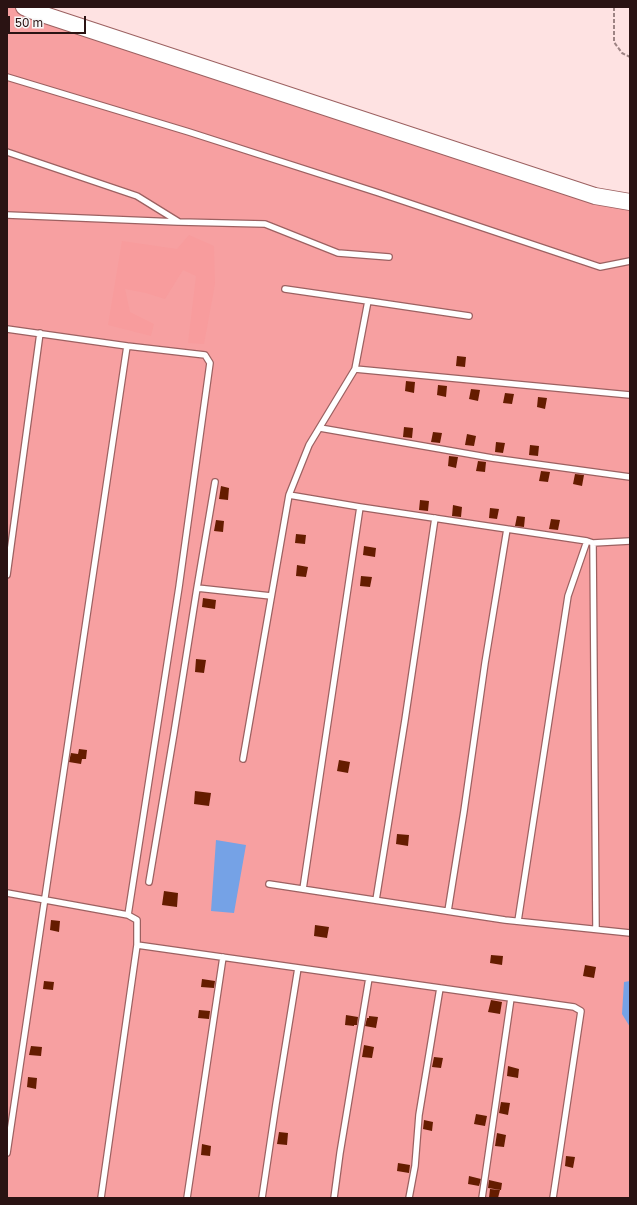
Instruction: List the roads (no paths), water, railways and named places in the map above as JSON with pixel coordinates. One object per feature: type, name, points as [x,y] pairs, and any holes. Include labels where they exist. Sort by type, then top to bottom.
[{"type":"street","points":[[24,7],[595,196],[630,202]]},
{"type":"lane","points":[[7,77],[189,132],[372,190],[600,267],[630,261]]},
{"type":"lane","points":[[7,152],[137,196],[179,222]]},
{"type":"lane","points":[[7,215],[264,224],[338,253],[389,257]]},
{"type":"lane","points":[[285,289],[469,316]]},
{"type":"lane","points":[[243,760],[289,495],[309,445],[355,368],[368,301]]},
{"type":"lane","points":[[7,329],[127,346],[205,355],[210,363],[179,587],[128,915]]},
{"type":"lane","points":[[7,575],[40,333]]},
{"type":"lane","points":[[7,1154],[127,346]]},
{"type":"lane","points":[[355,368],[630,395]]},
{"type":"lane","points":[[320,428],[492,458],[630,477]]},
{"type":"lane","points":[[149,882],[197,588],[216,482]]},
{"type":"lane","points":[[289,495],[587,541],[593,544],[630,541]]},
{"type":"lane","points":[[302,889],[360,507]]},
{"type":"lane","points":[[376,900],[435,518]]},
{"type":"lane","points":[[448,911],[485,663],[507,529]]},
{"type":"lane","points":[[518,921],[568,596],[587,541]]},
{"type":"lane","points":[[593,544],[596,929]]},
{"type":"lane","points":[[197,588],[271,596]]},
{"type":"lane","points":[[269,884],[518,921],[630,933]]},
{"type":"lane","points":[[7,893],[128,915],[137,920],[137,945],[101,1198]]},
{"type":"lane","points":[[137,945],[574,1007],[581,1011],[553,1198]]},
{"type":"lane","points":[[187,1198],[224,957]]},
{"type":"lane","points":[[262,1198],[298,968]]},
{"type":"lane","points":[[334,1198],[369,978]]},
{"type":"lane","points":[[409,1198],[415,1166],[419,1115],[440,988]]},
{"type":"lane","points":[[482,1198],[511,998]]},
{"type":"water","points":[[216,840],[246,845],[234,913],[211,911]]},
{"type":"water","points":[[630,981],[630,1027],[622,1014],[624,982]]}]
